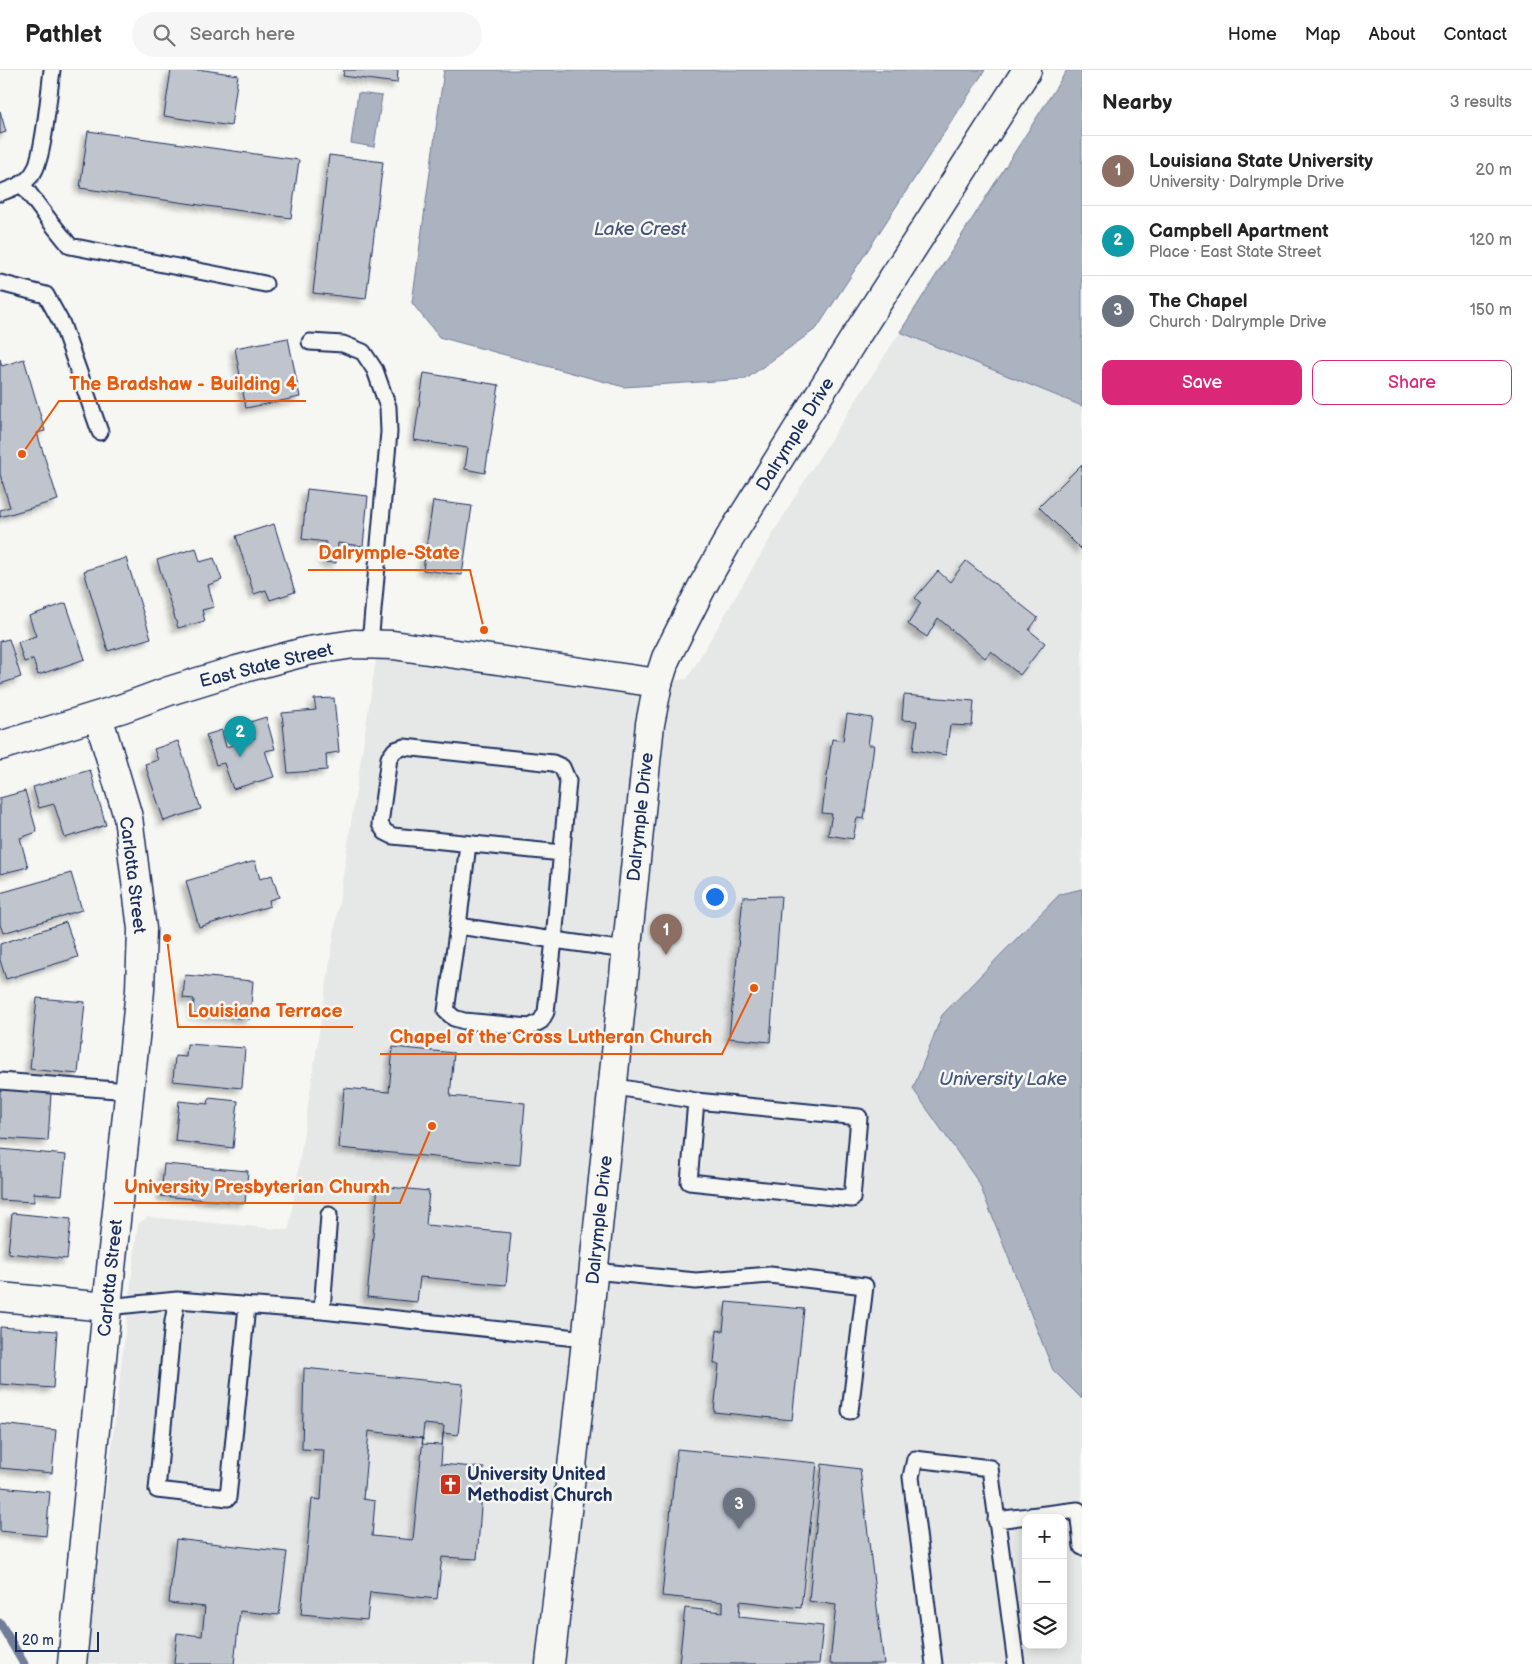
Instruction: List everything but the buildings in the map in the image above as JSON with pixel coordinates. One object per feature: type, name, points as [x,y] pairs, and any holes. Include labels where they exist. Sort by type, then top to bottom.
[{"type":"street","name":"Dalrymple Drive","points":[[550,1664],[650,724],[658,683],[666,658],[729,539],[852,342],[1027,70]]},
{"type":"street","name":"East State Street","points":[[0,746],[255,665],[332,646],[394,645],[658,683]]},
{"type":"street","name":"Carlotta Street","points":[[72,1662],[140,990],[142,929],[128,817],[98,716]]},
{"type":"street","points":[[0,1297],[107,1307]]},
{"type":"lane","points":[[0,193],[22,184],[33,174],[40,156],[52,70]]},
{"type":"lane","points":[[22,184],[70,246],[265,284]]},
{"type":"lane","points":[[0,283],[46,295],[62,324],[100,432]]},
{"type":"lane","points":[[310,342],[344,344],[363,352],[375,370],[388,407],[389,432],[370,644]]},
{"type":"lane","points":[[468,844],[446,1011],[454,1018],[464,1021],[530,1027],[541,1021],[546,1012],[554,940],[562,853],[568,781],[562,767],[553,763],[404,747],[395,750],[389,758],[380,824],[385,832],[393,836],[562,853]]},
{"type":"lane","points":[[458,926],[626,950]]},
{"type":"lane","points":[[0,1080],[129,1091]]},
{"type":"lane","points":[[612,1086],[696,1100],[859,1117],[852,1199],[689,1182],[696,1100]]},
{"type":"lane","points":[[322,1311],[328,1215]]},
{"type":"lane","points":[[593,1271],[696,1281],[770,1275],[865,1286],[850,1410]]},
{"type":"lane","points":[[107,1307],[177,1300],[322,1311],[586,1339]]},
{"type":"lane","points":[[177,1300],[173,1321],[157,1490],[228,1498],[247,1306]]},
{"type":"lane","points":[[934,1664],[911,1477],[915,1459],[990,1468],[1016,1664]]},
{"type":"lane","points":[[996,1520],[1078,1510],[1082,1547]]},
{"type":"shaded area","points":[[900,332],[1082,406],[1082,889],[1060,894],[913,1089],[979,1183],[1053,1370],[1082,1399],[1082,1664],[86,1664],[138,1224],[148,1217],[289,1230],[376,660],[411,660],[602,690],[687,679],[806,478]]},
{"type":"water","name":"Lake Crest","points":[[444,70],[985,70],[817,328],[746,379],[624,387],[439,337],[412,303]]},
{"type":"water","points":[[1067,70],[1082,70],[1082,406],[900,332]]},
{"type":"water","points":[[358,93],[382,96],[374,147],[351,143]]},
{"type":"water","name":"University Lake","points":[[1082,889],[1082,1399],[1053,1370],[979,1183],[913,1089],[942,1015],[1060,894]]},
{"type":"waterway","points":[[0,1623],[24,1664]]},
{"type":"place","name":"The Bradshaw - Building 4","points":[[22,454]]},
{"type":"place","name":"Dalrymple-State","points":[[484,630]]},
{"type":"place","name":"Campbell Apartment","points":[[240,757]]},
{"type":"place","name":"Louisiana Terrace","points":[[167,938]]},
{"type":"place","name":"Louisiana State University","points":[[666,955]]},
{"type":"place","name":"Chapel of the Cross Lutheran Church","points":[[754,988]]},
{"type":"place","name":"University Presbyterian Churxh","points":[[432,1126]]},
{"type":"place","name":"University United Methodist Church","points":[[451,1484]]},
{"type":"place","name":"The Chapel","points":[[739,1529]]}]
